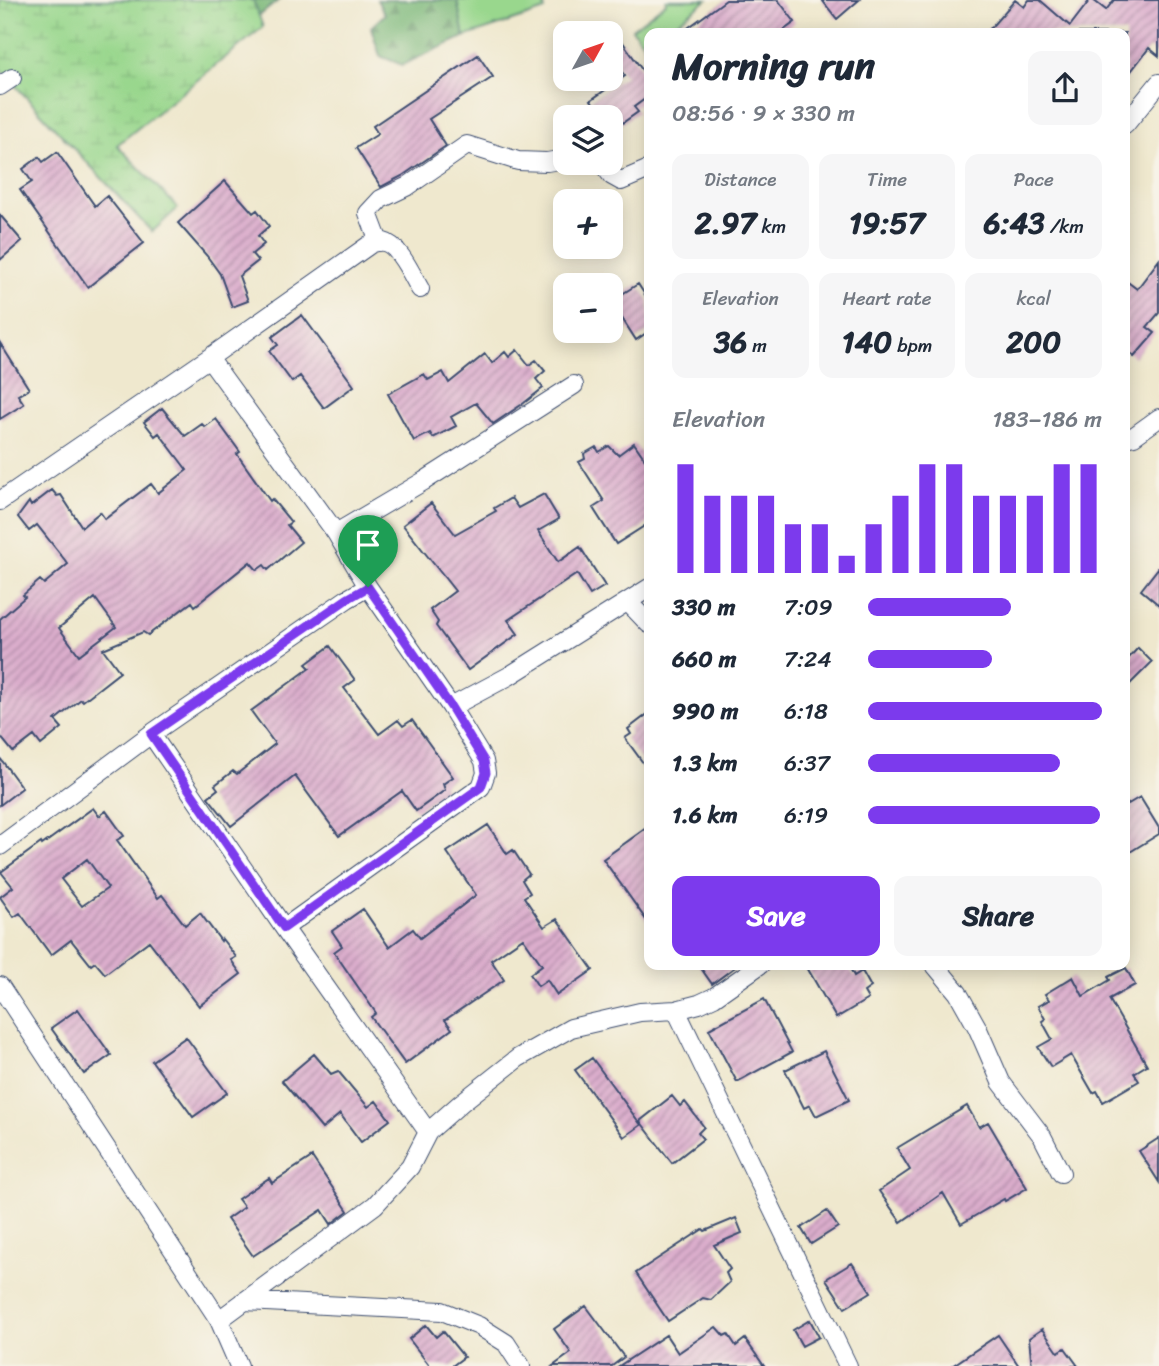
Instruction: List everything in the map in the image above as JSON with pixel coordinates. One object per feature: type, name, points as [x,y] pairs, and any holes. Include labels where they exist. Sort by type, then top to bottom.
[{"type":"street","points":[[1130,119],[1159,83]]},
{"type":"street","points":[[379,242],[368,213],[381,199],[408,186],[467,145],[518,161],[553,161]]},
{"type":"street","points":[[611,175],[621,181],[644,171]]},
{"type":"street","points":[[0,500],[372,243],[388,243],[396,249],[420,289]]},
{"type":"street","points":[[209,358],[336,533],[368,587],[451,707],[484,761],[486,773],[481,787],[284,928]]},
{"type":"street","points":[[336,533],[424,481],[574,385]]},
{"type":"street","points":[[1130,437],[1159,418]]},
{"type":"street","points":[[0,846],[151,734],[368,587]]},
{"type":"street","points":[[451,707],[509,676],[644,591]]},
{"type":"street","points":[[628,602],[644,619]]},
{"type":"street","points":[[151,734],[428,1132]]},
{"type":"street","points":[[219,1320],[375,1205],[410,1167],[428,1132],[518,1058],[571,1028],[640,1012],[677,1010],[699,1004],[714,997],[752,970]]},
{"type":"street","points":[[939,970],[958,993],[1001,1082],[1042,1136],[1061,1173]]},
{"type":"street","points":[[0,986],[219,1320],[239,1366]]},
{"type":"street","points":[[677,1010],[848,1366]]},
{"type":"street","points":[[244,1301],[442,1311],[479,1326],[506,1343],[521,1366]]},
{"type":"green space","points":[[0,0],[253,0],[263,27],[117,145],[178,208],[152,232],[0,69]]},
{"type":"green space","points":[[253,0],[279,0],[259,16]]},
{"type":"green space","points":[[377,0],[457,0],[464,37],[402,65],[380,56],[371,27],[385,14]]},
{"type":"green space","points":[[457,0],[543,0],[545,10],[464,37]]},
{"type":"green space","points":[[666,0],[707,0],[670,28],[644,28],[644,44],[632,29],[666,3]]},
{"type":"building","points":[[726,0],[778,0],[795,22],[787,28],[688,28]]},
{"type":"building","points":[[822,0],[859,0],[837,19]]},
{"type":"building","points":[[1015,0],[1024,7],[1029,0],[1040,0],[1070,26],[1090,0],[1106,10],[1114,0],[1159,0],[1159,56],[1149,48],[1130,73],[1130,28],[990,28]]},
{"type":"building","points":[[623,42],[644,73],[644,100],[634,107],[638,112],[623,123],[623,105],[595,105],[591,100],[604,91],[623,91]]},
{"type":"building","points":[[478,55],[493,77],[429,119],[446,146],[381,187],[356,148],[378,134],[373,126]]},
{"type":"building","points":[[57,152],[95,206],[107,196],[144,243],[88,287],[20,190],[32,182],[23,169],[39,157],[43,162]]},
{"type":"building","points":[[225,181],[253,213],[257,210],[269,226],[258,236],[264,244],[252,254],[258,261],[239,276],[248,301],[232,307],[220,274],[178,223]]},
{"type":"building","points":[[0,215],[22,241],[0,260]]},
{"type":"building","points":[[1159,260],[1159,313],[1147,327],[1155,333],[1134,357],[1130,353],[1130,284],[1137,289]]},
{"type":"building","points":[[638,284],[644,293],[644,334],[636,340],[623,320],[623,293]]},
{"type":"building","points":[[302,315],[354,386],[324,408],[300,376],[292,382],[269,351],[278,345],[272,337]]},
{"type":"building","points":[[0,343],[29,389],[18,395],[24,404],[0,419]]},
{"type":"building","points":[[517,350],[529,365],[536,360],[545,371],[536,379],[543,388],[493,424],[476,403],[451,417],[456,426],[433,438],[430,433],[414,441],[388,394],[424,374],[428,380],[443,372],[449,383],[485,354],[492,363],[505,352],[509,357]]},
{"type":"building","points":[[162,408],[185,436],[202,424],[205,427],[216,419],[270,501],[272,499],[291,522],[287,525],[301,542],[268,570],[264,565],[257,570],[250,562],[195,606],[192,602],[148,635],[143,632],[103,649],[120,672],[55,720],[62,728],[41,745],[34,736],[13,752],[0,736],[0,619],[40,580],[44,584],[68,564],[37,525],[29,531],[18,517],[29,502],[31,506],[52,490],[57,496],[61,495],[82,527],[100,512],[105,519],[151,484],[158,493],[187,470],[159,433],[155,436],[144,422]],"holes":[[[95,598],[116,627],[79,655],[59,628]]]},
{"type":"building","points":[[634,443],[644,458],[644,526],[616,544],[593,508],[604,501],[579,462],[585,459],[584,454],[596,447],[599,452],[609,446],[618,455]]},
{"type":"building","points":[[544,494],[559,519],[538,531],[558,562],[580,547],[605,586],[590,595],[577,574],[508,620],[518,634],[468,670],[436,626],[438,622],[430,610],[455,591],[403,525],[431,503],[455,534],[496,511],[494,508],[511,498],[518,508]]},
{"type":"building","points":[[1159,567],[1159,605],[1141,590]]},
{"type":"building","points":[[330,646],[355,680],[344,688],[379,734],[398,720],[403,726],[412,720],[453,777],[443,784],[445,790],[416,811],[402,791],[339,836],[295,776],[231,826],[208,797],[218,789],[215,785],[233,771],[237,774],[275,744],[251,711],[310,668],[306,664]]},
{"type":"building","points":[[1138,648],[1152,662],[1130,684],[1130,657]]},
{"type":"building","points":[[644,717],[644,764],[625,738],[631,734],[628,729]]},
{"type":"building","points":[[0,758],[22,788],[0,805]]},
{"type":"building","points":[[1140,797],[1159,828],[1159,834],[1130,852],[1130,803]]},
{"type":"building","points":[[93,808],[99,816],[106,811],[124,836],[117,840],[158,898],[162,895],[185,925],[200,913],[236,957],[231,960],[241,974],[199,1006],[149,941],[105,974],[95,962],[91,965],[71,940],[51,955],[20,913],[14,917],[0,897],[13,887],[1,872],[41,843],[42,845]],"holes":[[[87,859],[108,888],[82,906],[61,879]]]},
{"type":"building","points":[[488,825],[507,854],[513,850],[529,874],[522,880],[530,893],[524,897],[544,927],[557,919],[593,970],[557,995],[547,980],[538,986],[530,974],[542,965],[523,938],[491,960],[504,980],[445,1020],[452,1029],[405,1064],[371,1017],[376,1013],[334,952],[342,946],[332,931],[363,909],[389,947],[413,929],[420,938],[476,895],[447,852]]},
{"type":"building","points":[[644,830],[644,917],[603,859]]},
{"type":"building","points":[[702,970],[731,970],[712,984]]},
{"type":"building","points":[[808,970],[851,970],[854,976],[862,971],[871,987],[864,992],[868,999],[836,1018]]},
{"type":"building","points":[[1127,970],[1135,985],[1109,999],[1147,1065],[1134,1073],[1139,1081],[1103,1102],[1097,1091],[1093,1093],[1071,1055],[1051,1067],[1038,1047],[1052,1039],[1042,1021],[1045,1019],[1038,1006],[1049,1000],[1045,994],[1073,977],[1083,996],[1110,980],[1108,977]]},
{"type":"building","points":[[764,999],[792,1052],[737,1082],[709,1029]]},
{"type":"building","points":[[78,1009],[111,1055],[84,1074],[51,1028]]},
{"type":"building","points":[[186,1037],[227,1093],[193,1117],[152,1061]]},
{"type":"building","points":[[824,1051],[849,1100],[816,1116],[810,1105],[804,1108],[785,1070]]},
{"type":"building","points":[[314,1054],[331,1074],[338,1071],[368,1107],[376,1101],[390,1120],[361,1142],[340,1114],[322,1129],[282,1081]]},
{"type":"building","points":[[592,1058],[641,1125],[624,1137],[575,1070]]},
{"type":"building","points":[[672,1096],[680,1106],[685,1102],[704,1127],[698,1133],[703,1139],[672,1163],[640,1121]]},
{"type":"building","points":[[967,1106],[979,1127],[988,1122],[1027,1188],[961,1224],[943,1193],[901,1222],[879,1191],[910,1170],[897,1148]]},
{"type":"building","points":[[1159,1138],[1159,1182],[1139,1151]]},
{"type":"building","points":[[312,1157],[348,1211],[331,1224],[322,1210],[253,1256],[227,1219],[244,1207],[238,1199],[269,1178],[272,1183]]},
{"type":"building","points":[[827,1211],[838,1227],[811,1244],[801,1228]]},
{"type":"building","points":[[736,1218],[742,1233],[714,1245],[730,1269],[726,1273],[730,1282],[711,1300],[703,1298],[668,1321],[636,1273],[703,1229],[705,1231]]},
{"type":"building","points":[[852,1263],[871,1292],[845,1308],[826,1279]]},
{"type":"building","points":[[586,1306],[624,1357],[612,1366],[553,1366],[571,1353],[554,1329]]},
{"type":"building","points":[[810,1320],[819,1337],[802,1346],[793,1330]]},
{"type":"building","points":[[426,1325],[436,1337],[443,1331],[464,1357],[452,1366],[430,1366],[409,1339]]},
{"type":"building","points":[[716,1327],[724,1336],[728,1334],[736,1346],[745,1339],[764,1366],[619,1366],[666,1335],[678,1353]]},
{"type":"building","points":[[1042,1329],[1058,1352],[1065,1348],[1078,1366],[1032,1366],[1029,1338]]},
{"type":"building","points":[[998,1335],[1019,1366],[952,1366]]},
{"type":"route","points":[[368,587],[451,707],[484,761],[486,773],[481,787],[284,928],[151,734],[368,587]]}]
